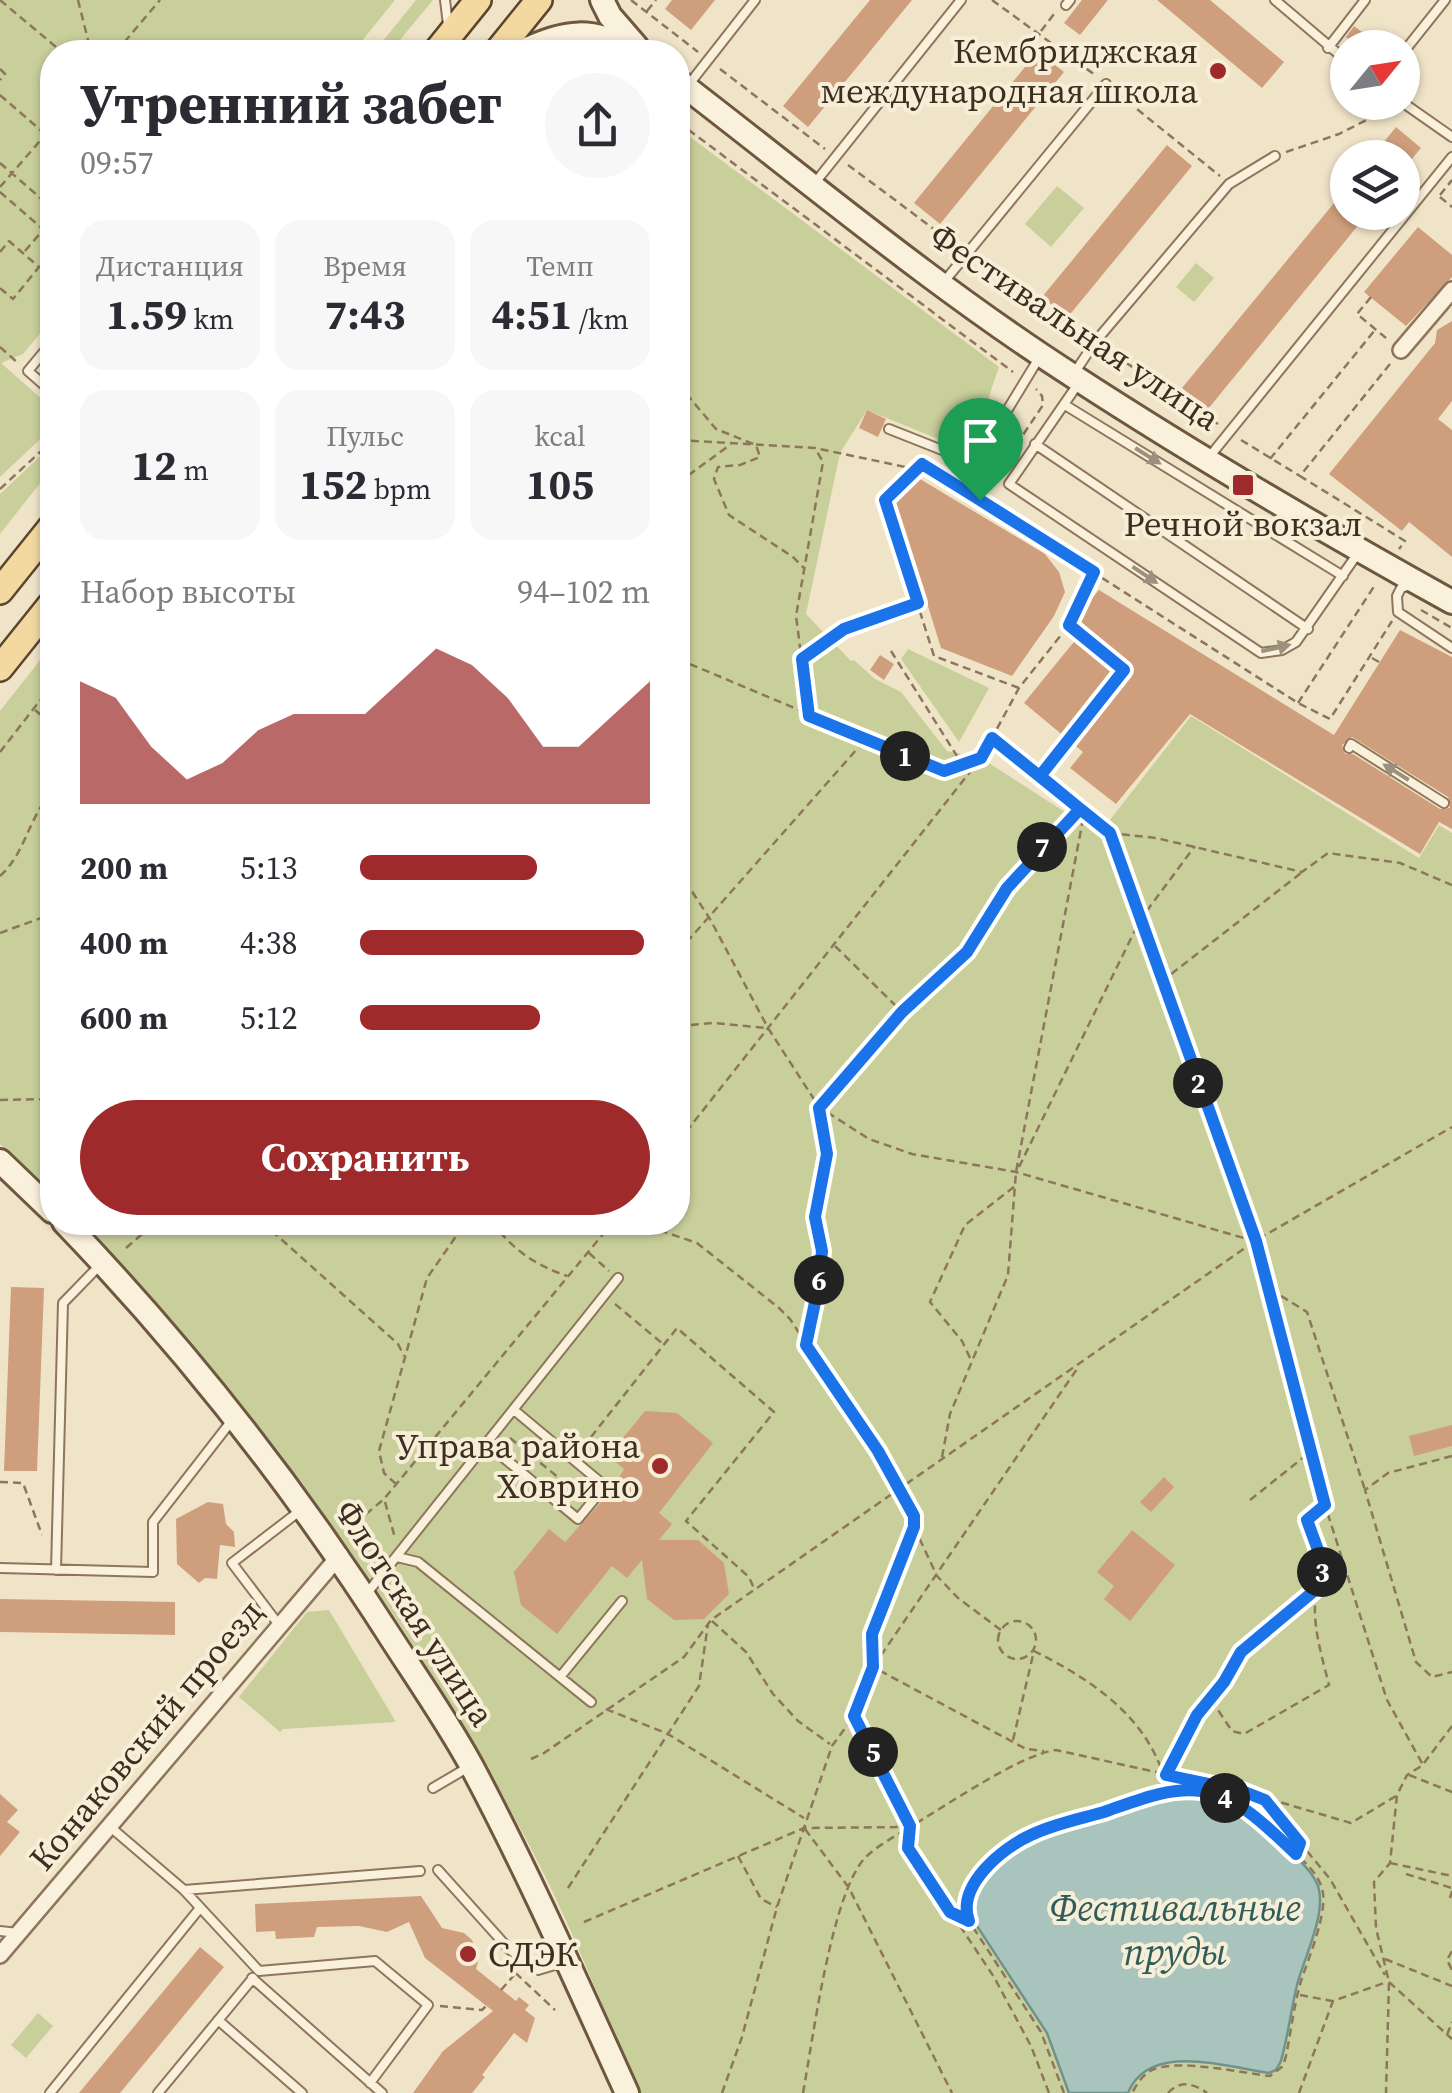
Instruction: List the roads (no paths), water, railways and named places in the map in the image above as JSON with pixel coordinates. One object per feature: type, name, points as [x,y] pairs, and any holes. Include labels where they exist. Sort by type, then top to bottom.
[{"type":"main road","points":[[446,40],[478,0]]},
{"type":"main road","points":[[507,40],[540,0]]},
{"type":"main road","points":[[0,591],[16,565],[40,539]]},
{"type":"main road","points":[[0,668],[40,618]]},
{"type":"street","points":[[602,0],[630,40]]},
{"type":"street","points":[[547,40],[574,32],[612,40]]},
{"type":"street","name":"Фестивальная улица","points":[[690,90],[943,283],[1076,378],[1207,460],[1452,602]]},
{"type":"street","points":[[1402,350],[1452,290]]},
{"type":"street","points":[[0,1161],[40,1199]]},
{"type":"street","name":"Флотская улица","points":[[76,1235],[236,1416],[340,1546],[365,1596],[471,1766],[569,1961],[628,2093]]},
{"type":"street","name":"Конаковский проезд","points":[[0,1954],[279,1625],[340,1546]]},
{"type":"lane","points":[[442,40],[446,0]]},
{"type":"lane","points":[[690,77],[755,0]]},
{"type":"lane","points":[[813,185],[960,0]]},
{"type":"lane","points":[[1275,0],[1328,48],[1365,0]]},
{"type":"lane","points":[[1420,32],[1446,0]]},
{"type":"lane","points":[[943,283],[1106,84]]},
{"type":"lane","points":[[1420,115],[1452,138]]},
{"type":"lane","points":[[1275,156],[1229,184],[1095,342],[1065,405],[1008,484],[1261,652],[1282,650],[1296,642],[1360,549]]},
{"type":"lane","points":[[1207,460],[1452,157]]},
{"type":"lane","points":[[889,429],[975,462],[1042,354]]},
{"type":"lane","points":[[40,356],[28,371],[40,382]]},
{"type":"lane","points":[[1065,405],[1343,576]]},
{"type":"lane","points":[[1035,444],[1308,629]]},
{"type":"lane","points":[[1424,586],[1401,588],[1398,612],[1452,648]]},
{"type":"lane","points":[[1350,748],[1351,744],[1444,803]]},
{"type":"lane","points":[[56,1570],[63,1304],[102,1262]]},
{"type":"lane","points":[[365,1596],[618,1278]]},
{"type":"lane","points":[[487,1444],[578,1518],[606,1486],[514,1410]]},
{"type":"lane","points":[[0,1568],[153,1572],[153,1522],[236,1416]]},
{"type":"lane","points":[[279,1625],[232,1563],[305,1507]]},
{"type":"lane","points":[[397,1557],[418,1562],[591,1702]]},
{"type":"lane","points":[[560,1677],[622,1601]]},
{"type":"lane","points":[[434,1788],[471,1766]]},
{"type":"lane","points":[[108,1825],[184,1890],[256,1974],[382,2093]]},
{"type":"lane","points":[[438,1870],[509,1949],[538,1970],[569,1961]]},
{"type":"lane","points":[[184,1890],[420,1871]]},
{"type":"lane","points":[[50,2093],[200,1908]]},
{"type":"lane","points":[[0,1931],[18,1933]]},
{"type":"lane","points":[[158,2093],[256,1974],[375,1961],[428,2006],[370,2082]]},
{"type":"lane","points":[[218,2020],[302,2093]]},
{"type":"water","name":"Фестивальные пруды","points":[[1180,1795],[1215,1801],[1245,1816],[1302,1863],[1318,1886],[1320,1909],[1297,1985],[1281,2061],[1269,2073],[1211,2063],[1171,2062],[1138,2077],[1128,2093],[1069,2093],[1047,2033],[975,1923],[969,1904],[993,1868],[1025,1844],[1131,1806]]},
{"type":"place","name":"Кембриджская международная школа","points":[[1218,71]]},
{"type":"place","name":"Речной вокзал","points":[[1243,485]]},
{"type":"place","name":"Управа района Ховрино","points":[[660,1466]]},
{"type":"place","name":"СДЭК","points":[[468,1954]]}]
